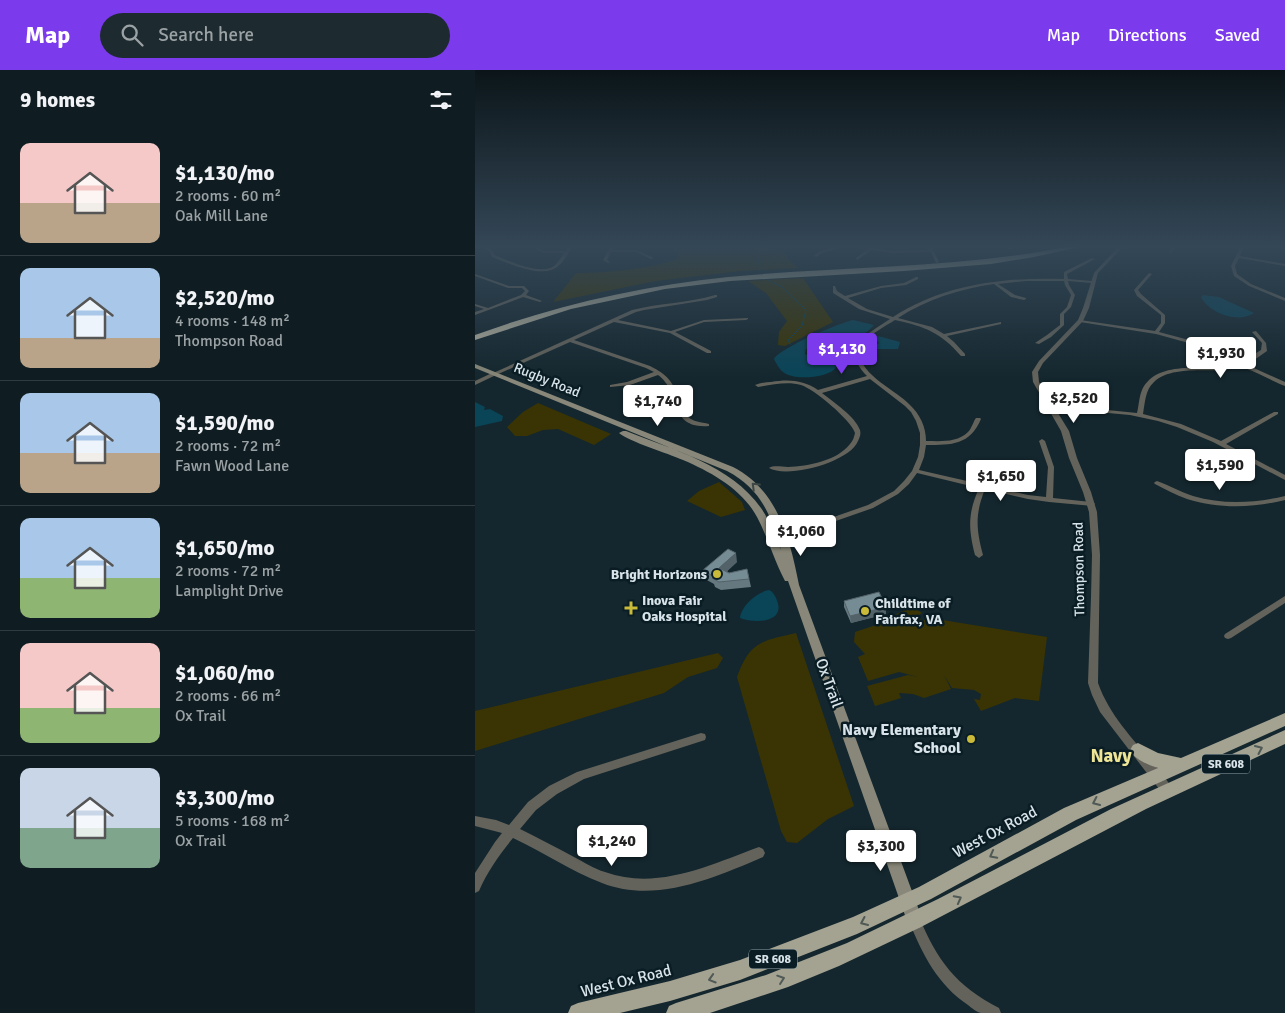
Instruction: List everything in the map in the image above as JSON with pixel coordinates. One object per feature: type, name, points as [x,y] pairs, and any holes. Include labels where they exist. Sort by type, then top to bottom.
[{"type":"highway","points":[[475,332],[575,301],[623,291]]},
{"type":"highway","points":[[475,338],[573,306],[649,291]]},
{"type":"main road","name":"Rugby Road","points":[[475,366],[490,375],[712,471],[731,482],[745,495],[775,533]]},
{"type":"main road","name":"Rugby Road","points":[[475,372],[490,375],[740,474],[761,492],[771,509],[775,533]]},
{"type":"main road","name":"Ox Trail","points":[[775,533],[915,922]]},
{"type":"main road","name":"West Ox Road","points":[[578,1013],[670,991],[741,970],[827,938],[908,902],[1070,814],[1285,719]]},
{"type":"main road","name":"SR 608","points":[[676,1013],[735,995],[852,952],[915,922],[1093,826],[1167,790],[1285,737]]},
{"type":"main road","points":[[1138,750],[1155,760],[1180,764]]},
{"type":"street","points":[[475,314],[523,296],[527,291]]},
{"type":"street","points":[[835,291],[861,308],[923,325],[945,335],[963,355]]},
{"type":"street","points":[[845,297],[868,291]]},
{"type":"street","points":[[775,533],[819,526],[827,521],[856,514],[878,504],[898,491],[915,471],[924,443],[918,419],[909,406],[896,394],[871,377],[859,364],[858,349],[865,338],[894,318],[918,304],[939,295],[956,291]]},
{"type":"street","points":[[1006,291],[1013,296],[1024,299]]},
{"type":"street","points":[[1037,342],[1049,336],[1063,325],[1062,314],[1069,307],[1073,295],[1071,291]]},
{"type":"street","name":"Thompson Road","points":[[1091,291],[1080,321],[1041,362],[1035,372],[1038,386],[1065,430],[1073,458],[1091,504],[1096,555],[1093,683],[1098,700],[1157,774],[1167,790]]},
{"type":"street","points":[[1137,291],[1163,315],[1163,323],[1156,333]]},
{"type":"street","points":[[1264,291],[1285,300]]},
{"type":"street","points":[[523,296],[540,301]]},
{"type":"street","points":[[475,383],[613,320],[649,307],[715,296]]},
{"type":"street","points":[[475,305],[488,309]]},
{"type":"street","points":[[671,332],[704,321],[746,319]]},
{"type":"street","points":[[613,320],[671,332],[709,352]]},
{"type":"street","points":[[1080,321],[1156,333],[1187,341],[1285,384]]},
{"type":"street","points":[[945,335],[999,323]]},
{"type":"street","points":[[1140,414],[1146,387],[1163,374],[1177,370],[1225,368],[1241,365],[1264,351],[1264,343],[1253,332]]},
{"type":"street","points":[[570,340],[658,372],[666,378],[672,387],[678,410],[686,418],[699,424],[707,425]]},
{"type":"street","points":[[612,386],[628,384],[658,372]]},
{"type":"street","points":[[818,392],[871,377]]},
{"type":"street","points":[[758,385],[795,382],[809,386],[855,424],[859,433],[855,445],[845,453],[828,461],[787,469],[772,468]]},
{"type":"street","points":[[1053,412],[1098,410],[1140,414],[1189,429],[1285,478]]},
{"type":"street","points":[[1221,444],[1275,413]]},
{"type":"street","points":[[924,443],[945,443],[963,438],[974,431],[978,419]]},
{"type":"street","points":[[1042,442],[1051,467],[1049,500]]},
{"type":"street","points":[[915,471],[1049,500],[1091,504]]},
{"type":"street","points":[[1157,483],[1187,496],[1213,501],[1256,504],[1285,498]]},
{"type":"street","points":[[979,556],[972,521],[975,503],[983,486]]},
{"type":"street","points":[[1227,636],[1285,599]]},
{"type":"street","points":[[475,886],[499,846],[532,806],[553,790],[581,775],[701,737]]},
{"type":"street","points":[[475,821],[489,822],[512,831],[605,879],[632,884],[655,885],[675,882],[759,853]]},
{"type":"street","points":[[915,922],[921,937],[942,974],[973,1002],[994,1013]]},
{"type":"shaded area","points":[[562,291],[607,291],[553,302]]},
{"type":"shaded area","points":[[763,291],[812,291],[833,322],[785,346],[778,345],[779,332],[787,321]]},
{"type":"shaded area","points":[[538,403],[611,434],[594,445],[558,429],[543,430],[527,436],[515,436],[507,427],[523,412]]},
{"type":"shaded area","points":[[719,482],[742,502],[745,510],[721,517],[687,501],[699,491]]},
{"type":"shaded area","points":[[912,606],[922,613],[918,616],[923,621],[926,618],[936,619],[1047,637],[1039,701],[1015,698],[981,711],[974,699],[980,700],[981,694],[974,690],[952,688],[944,675],[951,689],[924,698],[913,694],[899,693],[901,698],[875,706],[867,686],[908,675],[918,677],[899,672],[868,681],[858,657],[865,654],[854,642],[855,632],[876,625]]},
{"type":"shaded area","points":[[796,633],[854,806],[828,819],[797,843],[787,842],[781,831],[737,677],[752,649],[774,638]]},
{"type":"shaded area","points":[[718,653],[723,658],[717,668],[688,677],[664,693],[475,751],[475,711]]},
{"type":"water","points":[[1203,295],[1219,297],[1254,313],[1240,317],[1225,315],[1210,308],[1201,297]]},
{"type":"water","points":[[853,320],[874,325],[860,335],[853,337],[822,337],[814,339],[810,348],[806,349],[805,354],[822,362],[831,359],[836,368],[832,371],[818,376],[795,377],[783,372],[774,359],[798,343]]},
{"type":"water","points":[[878,336],[900,342],[898,349],[870,349],[879,343],[875,338]]},
{"type":"water","points":[[475,402],[485,407],[484,410],[490,409],[503,416],[502,421],[475,427]]},
{"type":"water","points":[[769,590],[775,595],[779,606],[778,613],[774,617],[761,621],[740,618],[743,609],[750,600]]},
{"type":"building","points":[[728,549],[736,553],[719,568],[729,573],[747,569],[749,579],[719,582],[703,570]]},
{"type":"building","points":[[879,592],[886,607],[850,616],[844,601]]},
{"type":"waterway","points":[[786,291],[806,310],[802,326],[788,340],[790,344]]},
{"type":"place","name":"Bright Horizons","points":[[717,574]]},
{"type":"place","name":"Inova Fair Oaks Hospital","points":[[631,608]]},
{"type":"place","name":"Childtime of Fairfax, VA","points":[[865,611]]},
{"type":"place","name":"Navy Elementary School","points":[[971,739]]},
{"type":"district","name":"Navy","points":[[1111,756]]}]
